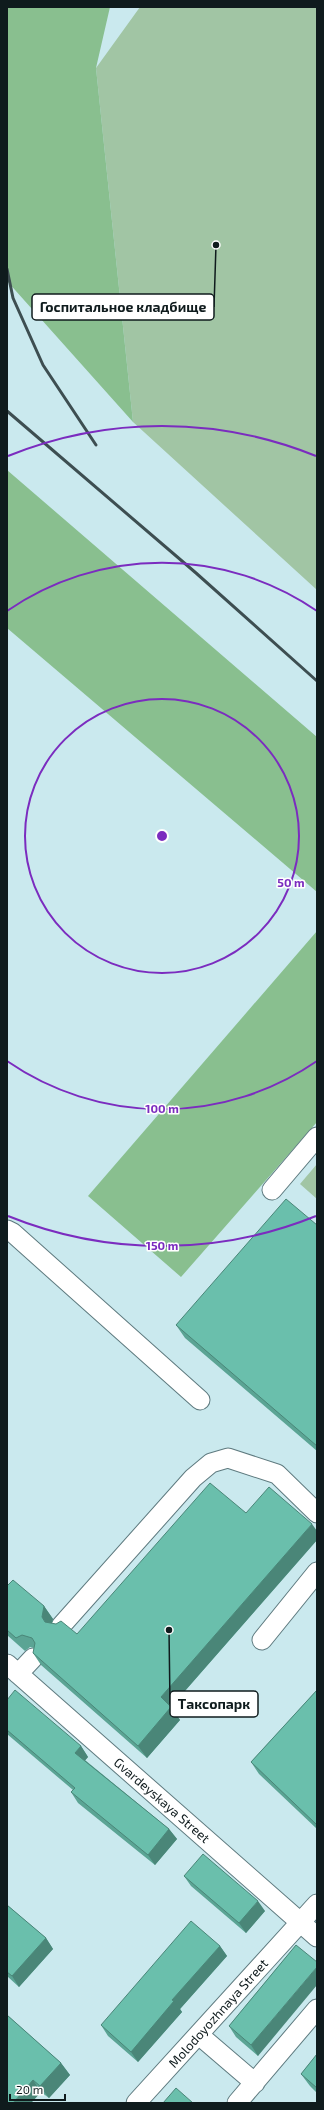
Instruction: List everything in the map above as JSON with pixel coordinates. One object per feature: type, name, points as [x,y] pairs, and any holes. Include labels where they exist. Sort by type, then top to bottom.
[{"type":"street","points":[[272,1190],[317,1137]]},
{"type":"street","points":[[7,1230],[13,1233],[200,1400]]},
{"type":"street","points":[[61,1626],[193,1478],[210,1463],[228,1458],[277,1474],[317,1513]]},
{"type":"street","points":[[262,1640],[317,1572]]},
{"type":"street","points":[[12,1669],[33,1658]]},
{"type":"street","name":"Gvardeyskaya Street","points":[[12,1669],[317,1937]]},
{"type":"street","name":"Molodoyozhnaya Street","points":[[136,2103],[317,1904]]},
{"type":"street","points":[[237,2103],[317,2008]]},
{"type":"street","points":[[199,2035],[254,2083]]},
{"type":"green space","points":[[7,7],[110,7],[96,68],[133,422],[7,281]]},
{"type":"green space","points":[[140,7],[317,7],[317,590],[133,422],[96,68]]},
{"type":"green space","points":[[7,470],[317,737],[317,892],[7,628]]},
{"type":"green space","points":[[317,931],[317,1122],[181,1277],[88,1196]]},
{"type":"green space","points":[[317,1164],[317,1199],[300,1184]]},
{"type":"building","points":[[286,1199],[317,1225],[317,1446],[176,1325]]},
{"type":"building","points":[[210,1483],[246,1513],[269,1487],[312,1524],[161,1697],[171,1707],[138,1746],[33,1653],[35,1643],[32,1638],[22,1635],[16,1638],[7,1630],[7,1586],[13,1580],[44,1606],[42,1617],[45,1622],[56,1624],[61,1621],[77,1634]]},
{"type":"building","points":[[15,1690],[81,1746],[75,1753],[169,1829],[148,1855],[71,1792],[75,1788],[7,1730],[7,1700]]},
{"type":"building","points":[[317,1690],[317,1825],[251,1762]]},
{"type":"building","points":[[203,1854],[258,1901],[239,1923],[184,1876]]},
{"type":"building","points":[[7,1905],[46,1938],[12,1976],[7,1972]]},
{"type":"building","points":[[191,1921],[220,1946],[172,2000],[174,2001],[131,2052],[101,2025]]},
{"type":"building","points":[[296,1945],[317,1962],[317,1967],[251,2045],[229,2026]]},
{"type":"building","points":[[7,2015],[61,2063],[40,2086],[33,2080],[13,2103],[7,2103]]},
{"type":"building","points":[[317,2054],[317,2088],[301,2074]]},
{"type":"building","points":[[176,2088],[193,2103],[163,2103]]},
{"type":"railway","points":[[7,269],[13,298],[43,365],[96,445]]},
{"type":"railway","points":[[7,411],[196,573],[317,681]]},
{"type":"place","name":"Госпитальное кладбище","points":[[216,245]]},
{"type":"place","name":"Таксопарк","points":[[169,1630]]}]
